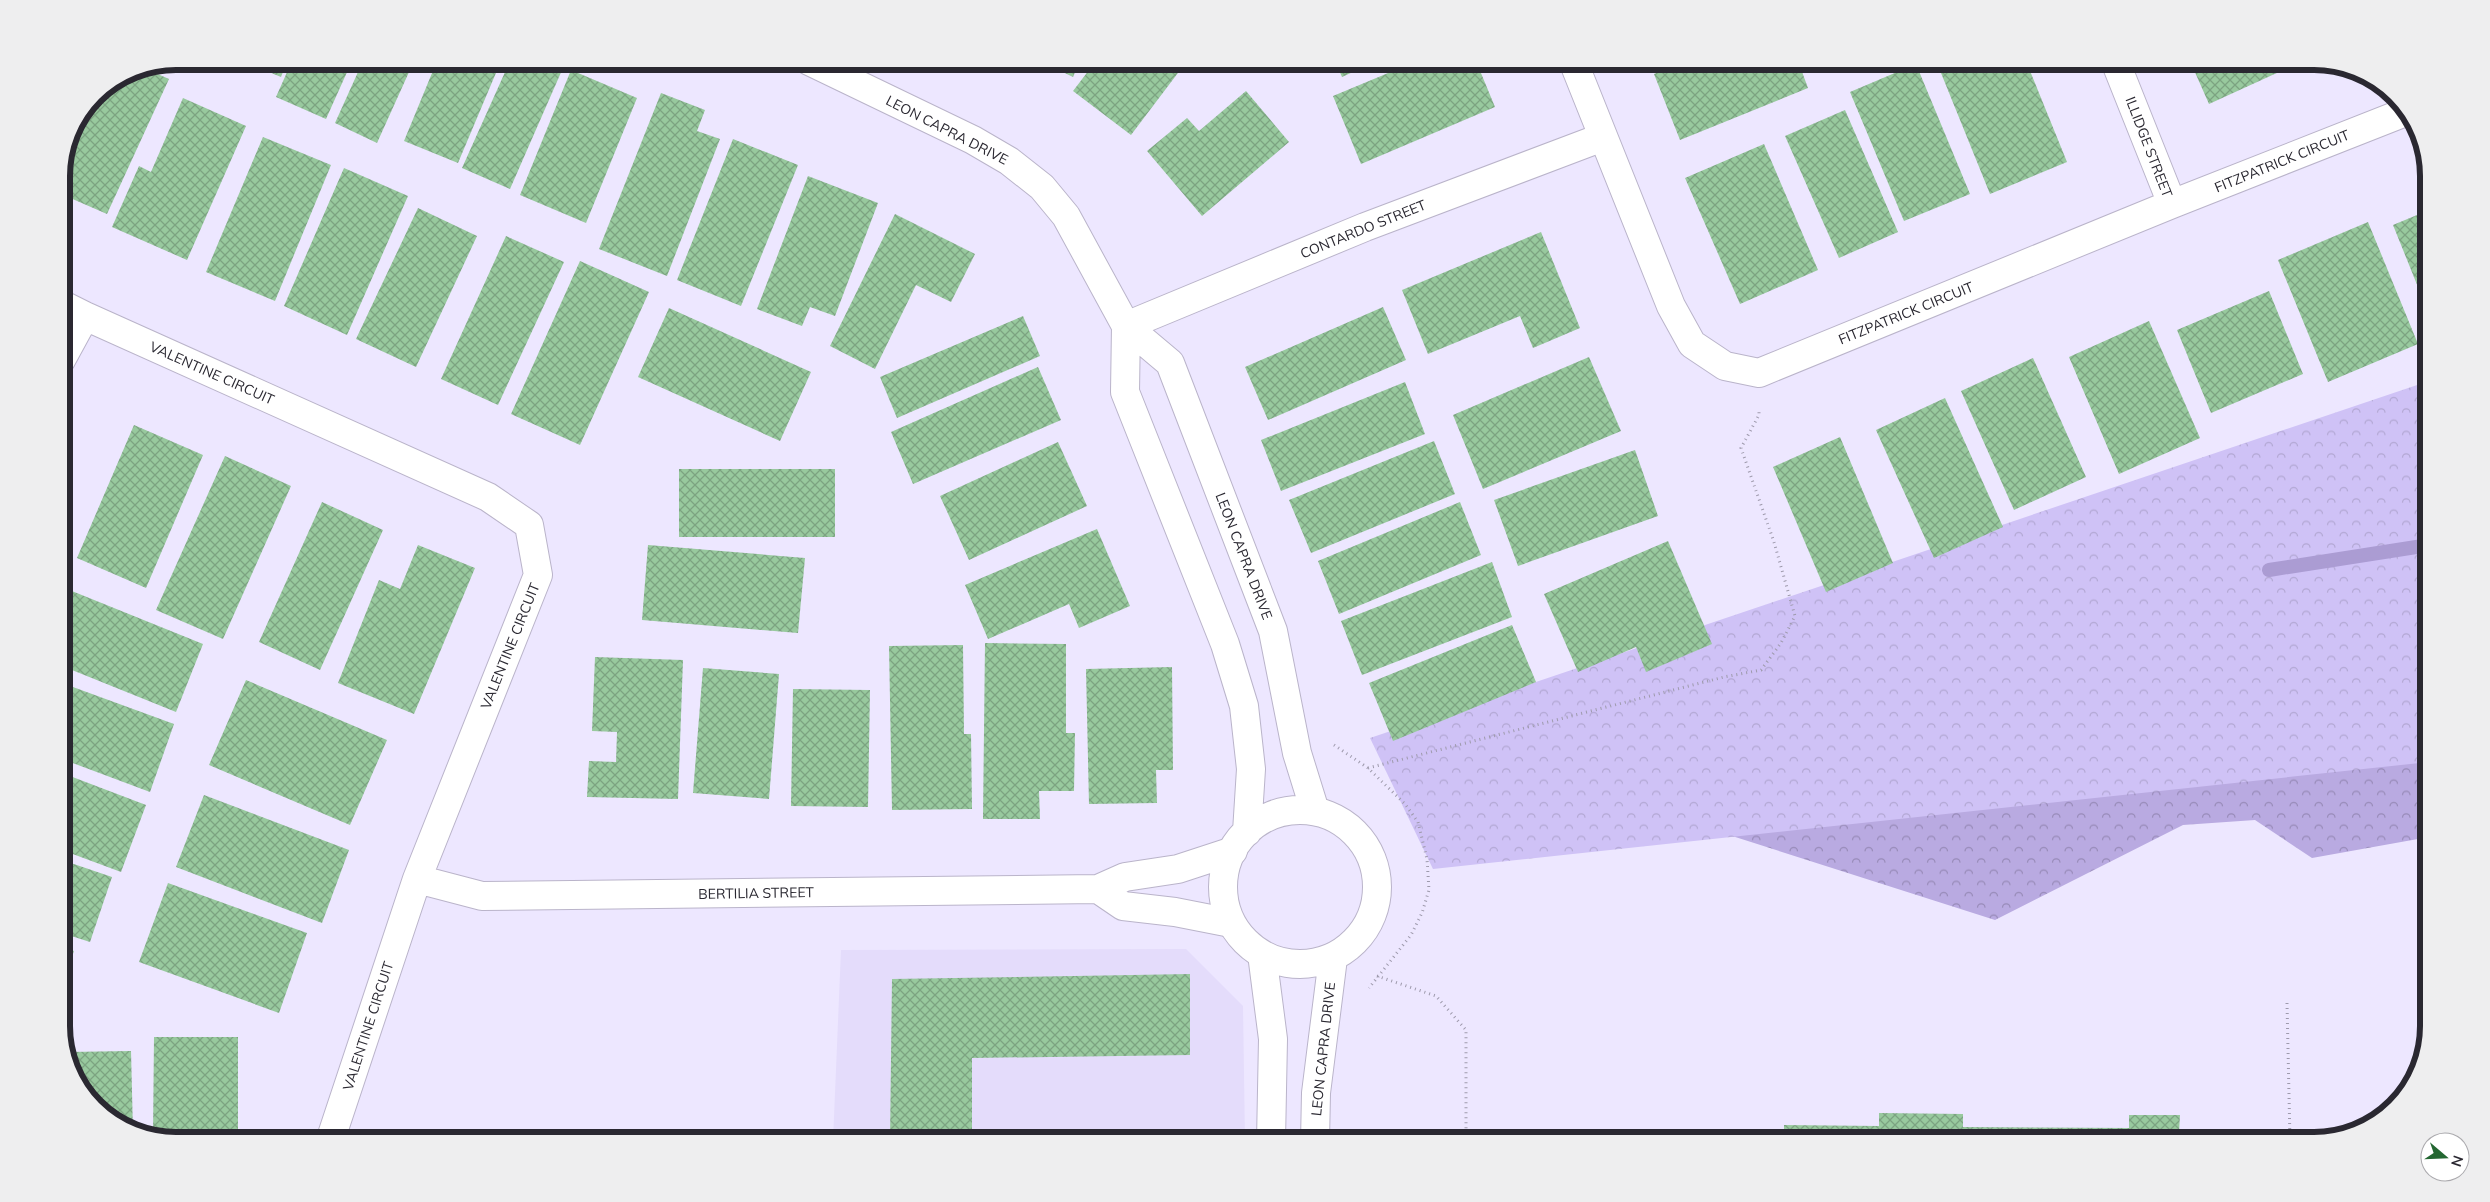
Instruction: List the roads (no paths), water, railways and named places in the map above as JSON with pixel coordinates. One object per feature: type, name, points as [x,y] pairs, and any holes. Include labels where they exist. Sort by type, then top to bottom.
[{"type":"street","name":"LEON CAPRA DRIVE","points":[[828,70],[973,140],[1009,161],[1042,187],[1066,216],[1126,326],[1170,363],[1273,631],[1297,753],[1315,811]]},
{"type":"street","points":[[1577,70],[1603,137]]},
{"type":"street","name":"ILLIDGE STREET","points":[[2120,70],[2172,204]]},
{"type":"street","name":"FITZPATRICK CIRCUIT","points":[[1603,137],[1671,306],[1692,344],[1725,366],[1759,373],[2172,204],[2400,114]]},
{"type":"street","name":"CONTARDO STREET","points":[[1126,326],[1365,227],[1603,137]]},
{"type":"street","points":[[70,324],[73,310]]},
{"type":"street","name":"VALENTINE CIRCUIT","points":[[73,310],[488,497],[529,524],[538,575],[417,879],[333,1132]]},
{"type":"street","name":"LEON CAPRA DRIVE","points":[[1126,326],[1125,392],[1224,644],[1244,706],[1251,770],[1240,841]]},
{"type":"street","points":[[1291,810],[1315,811],[1337,819],[1355,833],[1369,852],[1376,874],[1377,898],[1370,920],[1361,936],[1333,958],[1309,964],[1284,963],[1262,954],[1243,939],[1231,923],[1224,897],[1224,873],[1240,841],[1267,817],[1291,810]]},
{"type":"street","name":"BERTILIA STREET","points":[[417,879],[482,896],[1098,889],[1125,877],[1178,868],[1240,841]]},
{"type":"street","points":[[1098,889],[1123,906],[1175,912],[1231,923]]},
{"type":"street","points":[[1262,954],[1273,1039],[1271,1132]]},
{"type":"street","name":"LEON CAPRA DRIVE","points":[[1315,1132],[1316,1093],[1333,958]]},
{"type":"waterway","points":[[2269,570],[2420,546]]}]
